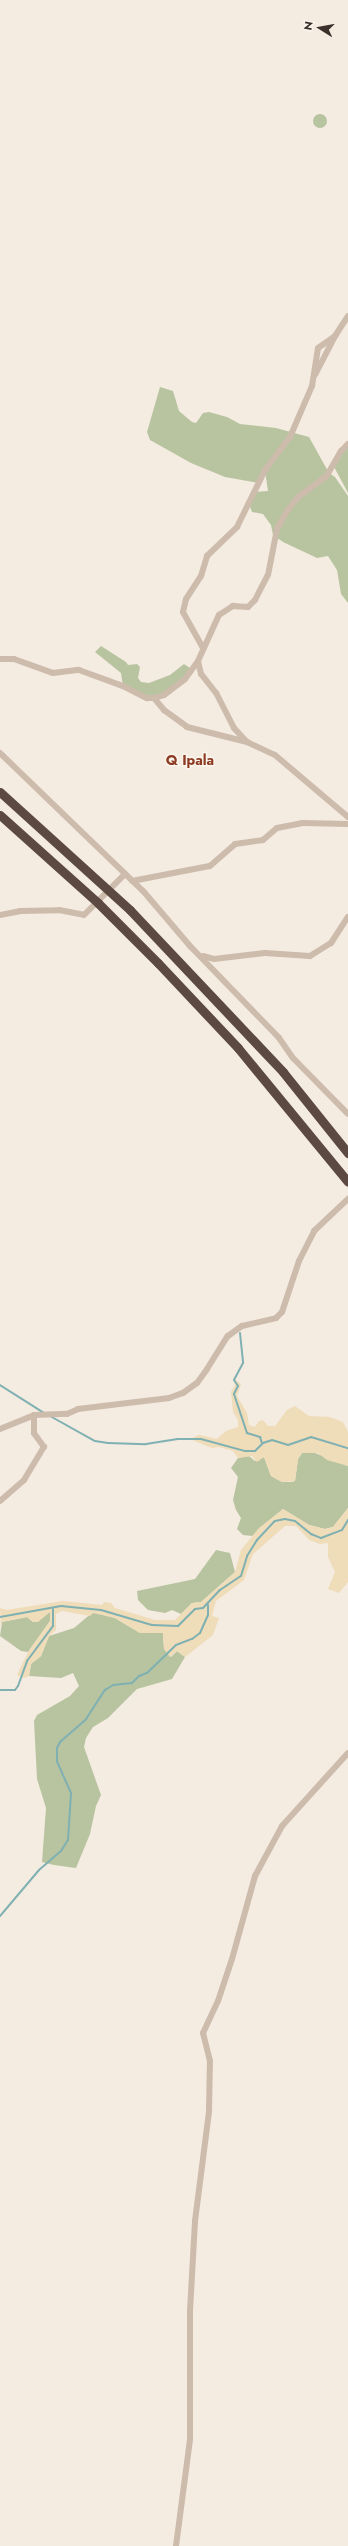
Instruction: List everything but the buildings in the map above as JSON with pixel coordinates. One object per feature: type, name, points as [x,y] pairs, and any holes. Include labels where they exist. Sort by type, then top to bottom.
[{"type":"highway","points":[[0,792],[108,891],[283,1072],[348,1153]]},
{"type":"highway","points":[[0,815],[98,903],[238,1048],[348,1182]]},
{"type":"street","points":[[203,648],[183,612],[186,599],[201,576],[207,556],[237,527],[265,470],[290,438],[315,375],[335,336],[348,316]]},
{"type":"street","points":[[0,660],[14,659],[53,673],[79,670],[123,686],[147,698],[154,698],[164,695],[186,679],[198,661],[219,615],[233,606],[248,607],[255,600],[268,575],[277,529],[298,497],[326,477],[341,451],[348,444]]},
{"type":"street","points":[[198,661],[201,674],[216,693],[234,728],[247,742]]},
{"type":"street","points":[[154,698],[164,710],[187,727],[247,742],[275,755],[348,817]]},
{"type":"street","points":[[0,753],[132,881],[279,1038],[293,1058],[348,1114]]},
{"type":"street","points":[[132,881],[210,866],[235,844],[263,840],[277,828],[303,823],[348,824]]},
{"type":"street","points":[[0,915],[20,911],[59,910],[84,914],[98,903],[125,874]]},
{"type":"street","points":[[198,953],[214,959],[265,953],[310,956],[331,943],[348,917]]},
{"type":"street","points":[[0,1429],[34,1415],[67,1414],[78,1409],[169,1398],[183,1393],[197,1383],[228,1336],[242,1326],[276,1318],[282,1312],[299,1261],[314,1231],[348,1199]]},
{"type":"street","points":[[0,1501],[24,1480],[44,1447],[34,1433],[34,1415]]},
{"type":"street","points":[[176,2546],[190,2440],[190,2311],[195,2221],[209,2111],[210,2061],[203,2033],[218,2001],[232,1959],[255,1876],[282,1826],[348,1753]]},
{"type":"green space","points":[[317,114],[323,114],[327,118],[327,124],[323,128],[317,128],[313,124],[313,118]]},
{"type":"green space","points":[[160,387],[173,391],[179,411],[192,422],[196,423],[203,413],[209,412],[227,417],[240,424],[276,428],[309,437],[329,473],[335,477],[348,496],[348,603],[341,594],[337,570],[328,556],[317,558],[283,542],[273,535],[271,525],[263,514],[252,512],[249,504],[254,492],[268,491],[265,471],[259,483],[225,477],[191,463],[150,440],[147,432]]},
{"type":"green space","points":[[348,444],[348,493],[333,465]]},
{"type":"green space","points":[[101,646],[126,662],[128,665],[137,664],[140,667],[138,678],[141,682],[149,683],[170,675],[184,664],[193,670],[185,679],[154,698],[123,686],[121,673],[95,652]]},
{"type":"green space","points":[[310,1451],[348,1466],[348,1508],[333,1527],[325,1529],[309,1525],[283,1509],[252,1536],[243,1535],[237,1529],[241,1518],[236,1510],[233,1500],[238,1477],[231,1468],[238,1458],[249,1456],[255,1461],[264,1457],[271,1476],[282,1482],[291,1482],[295,1481],[298,1459],[302,1453]]},
{"type":"green space","points":[[216,1550],[230,1553],[235,1572],[201,1602],[192,1603],[181,1614],[172,1610],[165,1613],[148,1610],[138,1600],[137,1591],[195,1579]]},
{"type":"green space","points":[[50,1612],[50,1621],[28,1652],[21,1651],[0,1636],[2,1622],[27,1617],[33,1622]]},
{"type":"green space","points":[[93,1612],[115,1618],[140,1633],[163,1633],[164,1649],[171,1657],[177,1651],[185,1657],[172,1679],[137,1689],[108,1718],[93,1727],[86,1738],[84,1747],[101,1795],[96,1806],[90,1834],[76,1868],[42,1862],[46,1808],[37,1779],[34,1721],[37,1715],[70,1696],[79,1686],[73,1673],[61,1678],[29,1676],[31,1664],[41,1656],[49,1636],[74,1628]]},
{"type":"sand","points":[[233,1378],[241,1384],[237,1396],[247,1413],[249,1425],[255,1427],[259,1421],[263,1420],[268,1426],[275,1426],[287,1410],[295,1406],[309,1416],[330,1417],[343,1422],[348,1432],[348,1466],[327,1460],[318,1453],[302,1453],[298,1459],[295,1481],[282,1482],[271,1476],[264,1457],[257,1462],[252,1456],[238,1458],[233,1451],[219,1447],[212,1448],[190,1439],[199,1435],[217,1439],[226,1431],[238,1427],[238,1420],[233,1412],[231,1392],[235,1385]]},
{"type":"sand","points":[[348,1508],[348,1582],[339,1593],[328,1589],[335,1572],[328,1557],[328,1543],[320,1544],[309,1540],[296,1526],[285,1526],[253,1554],[244,1580],[216,1601],[212,1616],[219,1618],[213,1635],[185,1657],[177,1651],[170,1657],[164,1649],[163,1633],[140,1633],[115,1618],[93,1613],[90,1616],[62,1611],[56,1614],[56,1630],[49,1636],[41,1656],[31,1664],[29,1676],[24,1678],[17,1675],[28,1652],[50,1621],[50,1612],[38,1622],[33,1622],[27,1617],[2,1622],[1,1627],[0,1608],[6,1610],[63,1601],[102,1605],[104,1602],[111,1603],[115,1608],[155,1620],[175,1620],[192,1603],[201,1602],[235,1572],[241,1550],[259,1528],[283,1509],[309,1525],[325,1529],[333,1527]]},
{"type":"waterway","points":[[240,1333],[243,1363],[234,1380],[238,1386],[234,1394],[247,1433],[260,1437],[262,1443]]},
{"type":"waterway","points":[[0,1385],[44,1413]]},
{"type":"waterway","points":[[50,1416],[95,1441],[108,1443],[146,1444],[178,1439],[201,1439],[245,1451],[255,1451],[263,1443],[272,1440],[288,1445],[311,1437],[348,1448]]},
{"type":"waterway","points":[[0,1617],[61,1606],[101,1610],[152,1625],[178,1626],[195,1609],[203,1608],[220,1590],[241,1576],[247,1556],[257,1540],[275,1521],[285,1519],[295,1521],[311,1534],[321,1538],[342,1530],[348,1520]]},
{"type":"waterway","points":[[0,1916],[39,1870],[61,1851],[68,1840],[71,1793],[57,1761],[57,1748],[60,1742],[86,1719],[105,1690],[113,1685],[132,1683],[139,1676],[147,1673],[176,1645],[192,1639],[200,1633],[208,1615],[208,1605]]},
{"type":"waterway","points":[[0,1690],[15,1690],[18,1686],[27,1661],[53,1626],[53,1609]]},
{"type":"district","name":"Q Ipala","points":[[190,760]]}]
